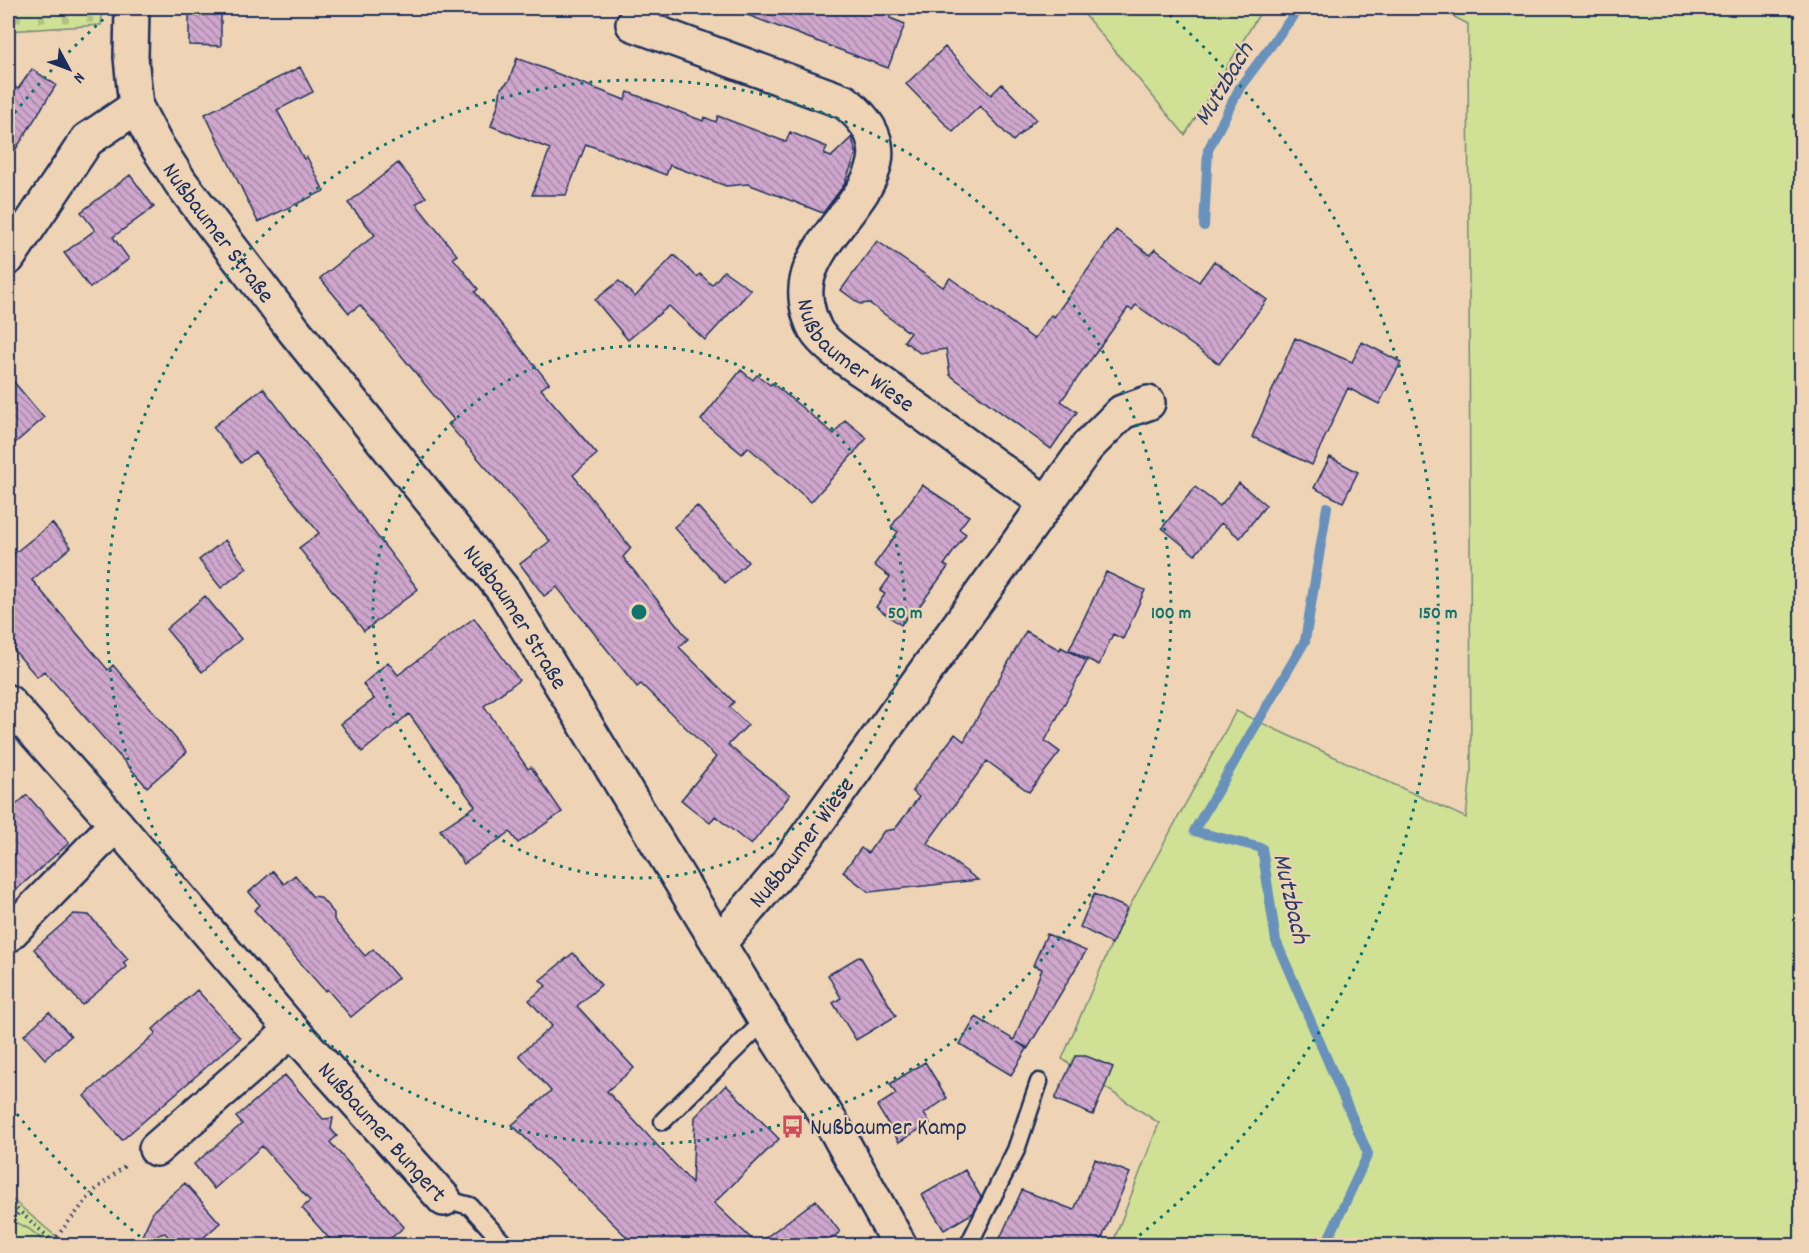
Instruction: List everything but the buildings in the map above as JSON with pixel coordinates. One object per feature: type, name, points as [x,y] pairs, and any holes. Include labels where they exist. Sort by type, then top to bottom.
[{"type":"street","name":"Nußbaumer Straße","points":[[132,8],[131,57],[136,107],[155,143],[188,192],[293,329],[506,592],[765,1020],[837,1132],[900,1245]]},
{"type":"street","name":"Nußbaumer Wiese","points":[[633,24],[845,102],[859,113],[870,128],[876,149],[875,167],[868,182],[816,256],[807,277],[806,296],[810,320],[816,333],[861,369],[1046,503]]},
{"type":"street","points":[[8,258],[87,140],[136,107]]},
{"type":"street","name":"Nußbaumer Wiese","points":[[719,943],[790,860],[1087,447],[1122,412],[1148,404]]},
{"type":"street","name":"Nußbaumer Bungert","points":[[8,702],[292,1030],[444,1199]]},
{"type":"street","points":[[8,935],[116,824]]},
{"type":"street","points":[[156,1149],[292,1030]]},
{"type":"lane","points":[[663,1121],[765,1020]]},
{"type":"lane","points":[[969,1245],[1016,1150],[1039,1082]]},
{"type":"lane","name":"Nußbaumer Bungert","points":[[444,1199],[470,1206],[506,1245]]},
{"type":"path","points":[[53,1241],[94,1191],[136,1156],[156,1149]]},
{"type":"path","points":[[8,1201],[58,1245]]},
{"type":"path","points":[[8,1223],[20,1212]]},
{"type":"green space","points":[[8,8],[103,8],[101,25],[8,31]]},
{"type":"green space","points":[[1079,8],[1263,8],[1185,135]]},
{"type":"green space","points":[[1437,8],[1801,8],[1801,1245],[1112,1245],[1159,1123],[1062,1059],[1120,924],[1236,711],[1466,818],[1471,773],[1468,24]]},
{"type":"green space","points":[[8,1196],[66,1245],[8,1245]]},
{"type":"green space","points":[[17,1223],[29,1229],[49,1245],[8,1245],[8,1227]]},
{"type":"waterway","name":"Mutzbach","points":[[1204,226],[1208,150],[1240,87],[1299,8]]},
{"type":"waterway","name":"Mutzbach","points":[[1325,1246],[1368,1154],[1276,941],[1262,848],[1194,831],[1305,641],[1327,507]]},
{"type":"place","name":"Nußbaumer Kamp","points":[[792,1126]]}]
